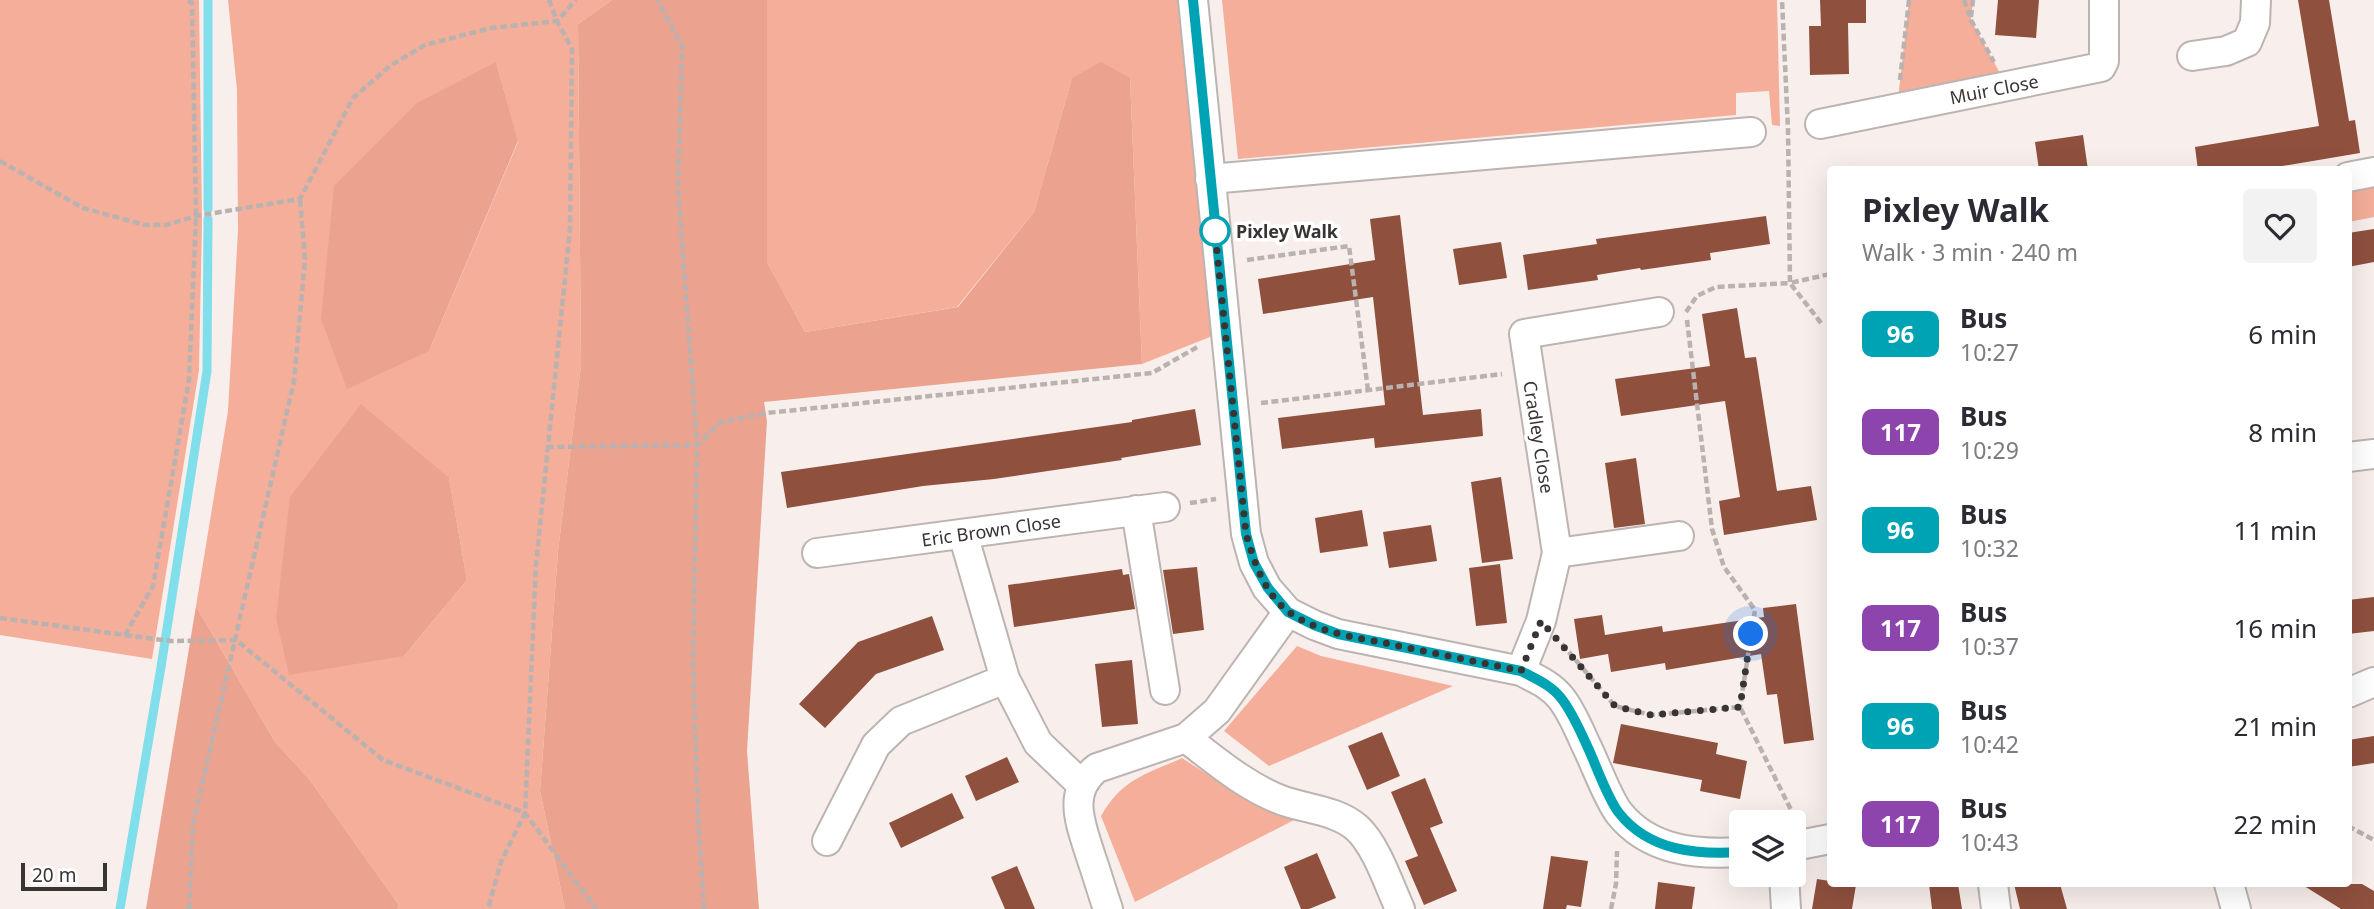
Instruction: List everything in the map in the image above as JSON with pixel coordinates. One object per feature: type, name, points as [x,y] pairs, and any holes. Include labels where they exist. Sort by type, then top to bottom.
[{"type":"street","points":[[1193,0],[1246,534],[1254,563],[1268,588],[1288,612],[1338,634],[1521,671],[1545,684],[1561,698],[1575,722],[1618,813],[1641,833],[1665,847],[1690,852],[1729,852]]},
{"type":"street","name":"Muir Close","points":[[1820,124],[2101,67],[2104,61],[2104,0]]},
{"type":"street","points":[[2192,56],[2226,51],[2247,42],[2255,23],[2256,0]]},
{"type":"street","points":[[1210,179],[1751,132]]},
{"type":"street","points":[[2352,176],[2374,172]]},
{"type":"street","name":"Cradley Close","points":[[1521,671],[1541,621],[1557,553],[1524,334],[1659,312]]},
{"type":"street","points":[[2352,457],[2374,454]]},
{"type":"street","name":"Eric Brown Close","points":[[817,553],[1165,507]]},
{"type":"street","points":[[1136,510],[1165,690]]},
{"type":"street","points":[[963,534],[1005,679],[1038,743],[1082,785]]},
{"type":"street","points":[[1557,553],[1679,536]]},
{"type":"street","points":[[1108,909],[1079,821],[1078,802],[1087,776],[1097,768],[1186,738],[1217,710],[1288,612]]},
{"type":"street","points":[[827,841],[876,745],[901,721],[1005,679]]},
{"type":"street","points":[[2352,691],[2374,682]]},
{"type":"street","points":[[1186,738],[1248,784],[1281,800],[1338,817],[1355,826],[1367,839],[1400,909]]},
{"type":"street","points":[[1785,887],[1786,909]]},
{"type":"street","points":[[1993,887],[1996,909]]},
{"type":"street","points":[[2230,887],[2236,909]]},
{"type":"path","points":[[125,635],[153,586],[189,380],[197,216],[192,4],[187,0]]},
{"type":"path","points":[[488,909],[501,862],[525,813],[537,565],[570,229],[572,49],[549,0]]},
{"type":"path","points":[[189,909],[193,824],[294,381],[305,259],[300,199],[353,98],[390,66],[425,45],[491,29],[557,21],[576,0]]},
{"type":"path","points":[[547,447],[697,445],[678,188],[682,46],[658,0]]},
{"type":"path","points":[[1782,0],[1788,129],[1790,283],[1821,323]]},
{"type":"path","points":[[1897,108],[1909,0]]},
{"type":"path","points":[[1964,0],[1971,20],[2007,86]]},
{"type":"path","points":[[1971,20],[1973,0]]},
{"type":"path","points":[[1751,132],[1820,124]]},
{"type":"path","points":[[0,161],[83,208],[145,225],[166,225],[197,216],[300,199]]},
{"type":"path","points":[[1218,264],[1349,246],[1368,390]]},
{"type":"path","points":[[1811,843],[1740,707],[1755,610],[1724,567],[1712,529],[1686,312],[1697,296],[1716,287],[1790,283],[1827,275]]},
{"type":"path","points":[[1232,407],[1530,371]]},
{"type":"path","points":[[1165,507],[1242,496]]},
{"type":"path","points":[[0,618],[170,641],[236,640],[383,760],[525,813],[596,909]]},
{"type":"path","points":[[1541,621],[1615,706],[1651,715],[1740,707]]},
{"type":"path","points":[[1611,909],[1616,884],[1618,813]]},
{"type":"path","points":[[2352,828],[2374,840]]},
{"type":"shaded area","points":[[0,0],[199,0],[202,221],[199,370],[152,659],[0,635]]},
{"type":"shaded area","points":[[228,0],[612,0],[578,24],[581,365],[558,551],[540,791],[565,909],[397,909],[399,905],[310,780],[275,742],[196,606],[228,411],[238,230],[237,90]],"holes":[[[496,62],[518,142],[429,351]],[[449,478],[467,580],[404,656]]]},
{"type":"shaded area","points":[[612,0],[767,0],[767,262],[805,332],[958,307],[1034,212],[1072,78],[1101,62],[1130,78],[1142,364],[764,402],[767,421],[747,751],[759,909],[565,909],[540,791],[558,551],[581,365],[578,24]]},
{"type":"shaded area","points":[[767,0],[1193,0],[1225,331],[1142,364],[1130,78],[1072,78],[1034,212],[957,307],[805,332],[767,262]]},
{"type":"shaded area","points":[[1222,0],[1777,0],[1780,126],[1772,125],[1769,91],[1736,93],[1736,115],[1238,159]]},
{"type":"shaded area","points":[[1909,0],[1973,0],[1971,20],[2007,86],[1897,108]]},
{"type":"shaded area","points":[[496,62],[518,141],[429,351],[347,389],[321,319],[334,186],[417,103]]},
{"type":"shaded area","points":[[2374,181],[2374,217],[2352,221],[2352,185]]},
{"type":"shaded area","points":[[361,404],[449,478],[467,580],[404,656],[289,675],[276,618],[290,497]]},
{"type":"shaded area","points":[[196,606],[275,742],[310,780],[399,905],[397,909],[146,909]]},
{"type":"shaded area","points":[[1297,646],[1321,656],[1453,686],[1269,766],[1224,731]]},
{"type":"shaded area","points":[[1182,758],[1255,805],[1294,820],[1135,902],[1101,816],[1109,803],[1127,785]]},
{"type":"building","points":[[1820,0],[1866,0],[1866,23],[1848,23],[1849,74],[1810,75],[1809,26],[1821,26]]},
{"type":"building","points":[[1998,0],[2039,0],[2036,38],[1995,35]]},
{"type":"building","points":[[2298,0],[2329,0],[2349,121],[2355,120],[2360,153],[2283,166],[2197,166],[2195,147],[2319,126]]},
{"type":"building","points":[[2083,135],[2087,166],[2038,166],[2035,142]]},
{"type":"building","points":[[1400,215],[1423,415],[1481,409],[1483,436],[1375,448],[1374,438],[1282,449],[1278,418],[1385,405],[1373,297],[1263,314],[1258,279],[1375,260],[1370,219]]},
{"type":"building","points":[[1766,216],[1770,244],[1710,253],[1711,260],[1597,275],[1598,280],[1528,290],[1523,255],[1597,244],[1596,239]]},
{"type":"building","points":[[2374,229],[2374,262],[2352,266],[2352,232]]},
{"type":"building","points":[[1501,242],[1507,278],[1459,285],[1453,249]]},
{"type":"building","points":[[1737,308],[1745,358],[1756,357],[1777,491],[1811,486],[1817,520],[1724,535],[1719,501],[1740,497],[1725,401],[1621,416],[1615,379],[1710,366],[1702,314]]},
{"type":"building","points":[[1195,409],[1201,445],[1121,458],[1122,460],[994,479],[923,486],[787,508],[781,472],[1132,422]]},
{"type":"building","points":[[1636,458],[1645,524],[1614,528],[1605,463]]},
{"type":"building","points":[[1501,477],[1513,559],[1482,563],[1471,482]]},
{"type":"building","points":[[1362,510],[1368,546],[1320,553],[1315,518]]},
{"type":"building","points":[[1431,525],[1437,561],[1389,568],[1383,532]]},
{"type":"building","points":[[1500,564],[1507,623],[1476,626],[1469,568]]},
{"type":"building","points":[[1197,567],[1204,630],[1173,634],[1163,570]]},
{"type":"building","points":[[1122,569],[1123,575],[1129,574],[1135,609],[1014,627],[1008,585]]},
{"type":"building","points":[[2374,597],[2374,631],[2352,634],[2352,600]]},
{"type":"building","points":[[1796,604],[1814,740],[1784,744],[1777,694],[1767,695],[1761,654],[1666,670],[1665,663],[1611,672],[1608,654],[1580,659],[1574,619],[1602,615],[1605,635],[1662,626],[1663,632],[1764,617],[1763,608]]},
{"type":"building","points":[[932,616],[944,650],[876,674],[825,728],[799,704],[858,642]]},
{"type":"building","points":[[1132,660],[1138,724],[1102,727],[1095,664]]},
{"type":"building","points":[[1621,724],[1718,743],[1716,754],[1747,761],[1740,799],[1700,791],[1702,780],[1613,763]]},
{"type":"building","points":[[1382,732],[1400,776],[1367,790],[1348,746]]},
{"type":"building","points":[[2374,736],[2374,763],[2352,766],[2352,739]]},
{"type":"building","points":[[1007,757],[1019,782],[976,801],[965,776]]},
{"type":"building","points":[[1425,778],[1443,823],[1430,828],[1457,891],[1424,905],[1405,861],[1418,856],[1391,792]]},
{"type":"building","points":[[952,793],[964,818],[901,848],[889,823]]},
{"type":"building","points":[[1317,853],[1336,898],[1309,909],[1301,909],[1284,867]]},
{"type":"building","points":[[1551,856],[1588,861],[1581,907],[1567,905],[1566,909],[1543,909]]},
{"type":"building","points":[[1017,866],[1035,909],[1005,909],[991,877]]},
{"type":"building","points":[[1817,879],[1827,881],[1827,887],[1856,887],[1852,909],[1812,909]]},
{"type":"building","points":[[1658,882],[1695,887],[1692,909],[1655,909]]},
{"type":"building","points":[[2352,884],[2362,884],[2374,891],[2374,909],[2341,909],[2306,887],[2352,887]]},
{"type":"building","points":[[1929,887],[1958,887],[1962,909],[1932,909]]},
{"type":"building","points":[[2015,887],[2061,887],[2067,909],[2020,909]]},
{"type":"waterway","points":[[208,0],[208,209]]},
{"type":"waterway","points":[[120,909],[207,371],[208,219]]},
{"type":"bus line","name":"96","points":[[1193,0],[1246,534],[1254,563],[1268,588],[1288,612],[1338,634],[1521,671],[1545,684],[1561,698],[1575,722],[1618,813],[1641,833],[1665,847],[1690,852],[1729,852]]},
{"type":"place","name":"Pixley Walk","points":[[1215,231]]},
{"type":"route","points":[[1215,231],[1214,222],[1246,534],[1254,563],[1268,588],[1288,612],[1338,634],[1521,671],[1541,621],[1615,706],[1651,715],[1740,707],[1751,634]]}]
